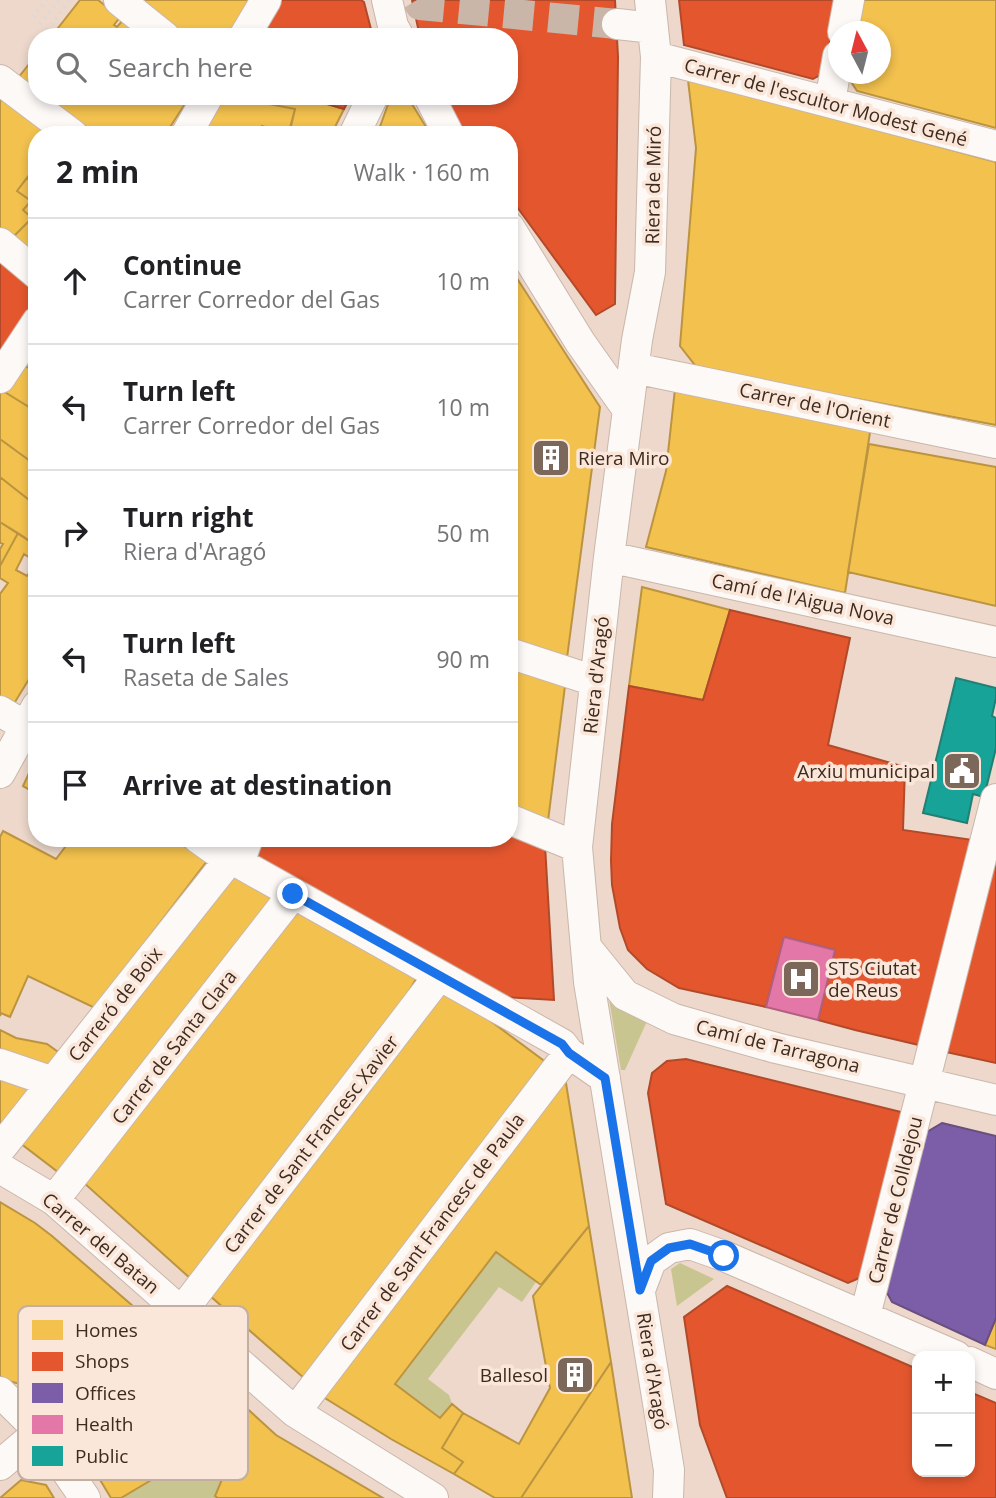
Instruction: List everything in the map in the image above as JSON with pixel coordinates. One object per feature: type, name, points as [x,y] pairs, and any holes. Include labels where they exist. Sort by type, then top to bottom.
[{"type":"street","points":[[119,0],[154,28]]},
{"type":"street","points":[[249,28],[266,0]]},
{"type":"street","points":[[845,21],[849,0]]},
{"type":"street","name":"Carrer de l'escultor Modest Gené","points":[[617,24],[653,28],[830,102],[996,146]]},
{"type":"street","name":"Riera de Miró","points":[[635,354],[650,272],[653,28]]},
{"type":"street","points":[[0,80],[28,101]]},
{"type":"street","points":[[830,102],[833,84]]},
{"type":"street","points":[[33,105],[61,126]]},
{"type":"street","points":[[191,126],[203,105]]},
{"type":"street","points":[[358,126],[369,105]]},
{"type":"street","points":[[434,105],[444,126]]},
{"type":"street","points":[[518,241],[580,342],[628,410]]},
{"type":"street","points":[[0,243],[28,266]]},
{"type":"street","points":[[0,378],[28,336]]},
{"type":"street","points":[[580,342],[600,353],[616,350],[635,354]]},
{"type":"street","name":"Riera d'Aragó","points":[[635,354],[577,847],[589,982],[640,1290],[668,1484],[682,1498]]},
{"type":"street","name":"Carrer de l'Orient","points":[[635,354],[996,443]]},
{"type":"street","name":"Camí de l'Aigua Nova","points":[[610,557],[996,642]]},
{"type":"street","points":[[518,656],[595,681]]},
{"type":"street","points":[[0,773],[25,718]]},
{"type":"street","name":"Carrer de Colldejou","points":[[865,1316],[996,799]]},
{"type":"street","points":[[518,824],[577,847]]},
{"type":"street","points":[[221,847],[239,854],[293,894],[562,1044],[569,1053],[605,1078]]},
{"type":"street","name":"Carreró de Boix","points":[[0,1149],[239,854]]},
{"type":"street","name":"Carrer de Santa Clara","points":[[54,1200],[293,894]]},
{"type":"street","name":"Camí de Tarragona","points":[[586,947],[625,995],[674,1019],[776,1048],[996,1100]]},
{"type":"street","name":"Carrer de Sant Francesc Xavier","points":[[186,1306],[439,976]]},
{"type":"street","name":"Riera d'Aragó","points":[[569,1053],[571,1035],[589,982]]},
{"type":"street","name":"Carrer de Sant Francesc de Paula","points":[[295,1412],[569,1053]]},
{"type":"street","points":[[0,1064],[53,1082]]},
{"type":"street","name":"Carrer del Batan","points":[[0,1168],[54,1200],[176,1306]]},
{"type":"street","points":[[640,1290],[651,1261],[669,1248],[690,1244],[724,1256],[945,1351]]},
{"type":"street","points":[[975,1364],[996,1374]]},
{"type":"street","name":"Carrer del Batan","points":[[248,1370],[295,1412],[433,1498]]},
{"type":"street","points":[[0,1392],[18,1410]]},
{"type":"street","name":"Carrer de Sant Francesc Xavier","points":[[0,1465],[18,1449]]},
{"type":"street","points":[[73,1480],[85,1498]]},
{"type":"path","points":[[33,17],[46,0]]},
{"type":"path","points":[[40,24],[59,0]]},
{"type":"path","points":[[49,28],[70,0]]},
{"type":"shaded area","points":[[609,999],[648,1019],[625,1070],[621,1070]]},
{"type":"shaded area","points":[[496,1252],[536,1282],[522,1302],[499,1287],[428,1379],[449,1395],[452,1404],[440,1418],[395,1384]]},
{"type":"shaded area","points":[[680,1263],[714,1279],[677,1306],[671,1269]]},
{"type":"shaded area","points":[[151,1480],[222,1480],[215,1496],[218,1498],[121,1498]]},
{"type":"building: Homes","points":[[80,0],[98,0],[120,17],[114,25],[117,27],[123,20],[133,28],[58,28]]},
{"type":"building: Homes","points":[[139,0],[250,0],[233,28],[174,28]]},
{"type":"building: Homes","points":[[861,0],[996,0],[996,128],[857,91],[852,84],[891,84],[891,21],[858,21]]},
{"type":"building: Homes","points":[[28,65],[28,85],[18,78]]},
{"type":"building: Homes","points":[[688,80],[996,162],[996,425],[698,369],[680,346],[696,148]]},
{"type":"building: Homes","points":[[3,98],[42,126],[28,126],[28,176],[17,191],[28,199],[28,204],[23,210],[28,214],[28,222],[10,240],[0,231],[0,102]]},
{"type":"building: Homes","points":[[56,105],[184,105],[171,126],[85,126]]},
{"type":"building: Homes","points":[[216,105],[274,105],[295,109],[290,126],[205,126]]},
{"type":"building: Homes","points":[[274,105],[330,105],[344,109],[336,126],[291,126],[295,109]]},
{"type":"building: Homes","points":[[388,105],[413,105],[425,126],[380,126]]},
{"type":"building: Homes","points":[[27,178],[28,179],[28,199],[17,191]]},
{"type":"building: Homes","points":[[28,222],[28,255],[10,240]]},
{"type":"building: Homes","name":"Riera Miro","points":[[518,280],[600,407],[567,658],[518,642]]},
{"type":"building: Homes","points":[[27,347],[28,348],[28,368],[17,361]]},
{"type":"building: Homes","points":[[17,361],[28,368],[28,406],[0,389]]},
{"type":"building: Homes","points":[[0,389],[28,406],[28,459],[0,439]]},
{"type":"building: Homes","points":[[675,389],[871,426],[845,593],[646,547],[666,471]]},
{"type":"building: Homes","points":[[0,439],[28,459],[28,499],[0,477]]},
{"type":"building: Homes","points":[[869,444],[996,467],[996,606],[848,572]]},
{"type":"building: Homes","points":[[0,477],[28,499],[28,540],[0,522]]},
{"type":"building: Homes","points":[[0,522],[18,533],[0,566],[0,549],[3,544],[0,543]]},
{"type":"building: Homes","points":[[18,533],[28,540],[28,557],[24,554],[16,570],[28,574],[28,681],[12,707],[0,700],[0,594],[8,583],[0,578],[0,566]]},
{"type":"building: Homes","points":[[642,587],[730,610],[703,700],[629,686]]},
{"type":"building: Homes","points":[[518,670],[565,686],[548,821],[518,809]]},
{"type":"building: Homes","points":[[28,775],[28,789],[23,786]]},
{"type":"building: Homes","points":[[3,831],[28,844],[28,847],[56,859],[65,847],[186,847],[207,861],[95,1008],[28,976],[10,1017],[1,1013],[0,1016],[0,837]]},
{"type":"building: Homes","points":[[227,873],[275,897],[58,1172],[20,1143]]},
{"type":"building: Homes","points":[[299,910],[417,977],[397,1013],[191,1279],[84,1183]]},
{"type":"building: Homes","points":[[443,992],[480,1013],[547,1063],[304,1378],[248,1329],[248,1306],[222,1306],[209,1295]]},
{"type":"building: Homes","points":[[0,1030],[16,1038],[47,1044],[61,1054],[49,1070],[0,1054]]},
{"type":"building: Homes","points":[[0,1072],[37,1085],[0,1133]]},
{"type":"building: Homes","points":[[565,1077],[589,1226],[541,1285],[496,1252],[395,1384],[440,1418],[452,1404],[463,1413],[442,1448],[463,1462],[454,1474],[320,1395]]},
{"type":"building: Homes","points":[[0,1202],[52,1236],[133,1306],[18,1306],[18,1383],[4,1380],[0,1376]]},
{"type":"building: Homes","name":"Ballesol","points":[[589,1226],[611,1362],[521,1498],[495,1498],[454,1474],[463,1462],[442,1448],[463,1413],[519,1444],[550,1388],[533,1296]]},
{"type":"building: Homes","points":[[996,1318],[996,1349],[985,1345]]},
{"type":"building: Homes","points":[[611,1362],[632,1498],[521,1498]]},
{"type":"building: Homes","points":[[248,1409],[276,1435],[383,1498],[218,1498],[215,1496],[222,1480],[248,1480]]},
{"type":"building: Homes","points":[[21,1480],[46,1485],[54,1498],[0,1498]]},
{"type":"building: Homes","points":[[100,1480],[151,1480],[121,1498],[111,1498]]},
{"type":"building: Shops","points":[[279,0],[361,0],[364,2],[371,28],[262,28]]},
{"type":"building: Shops","points":[[412,0],[615,0],[618,57],[615,304],[596,315],[518,208],[518,126],[459,126],[449,105],[518,105],[518,28],[418,28]]},
{"type":"building: Shops","points":[[679,0],[837,0],[834,21],[828,21],[825,72],[813,79],[684,45]]},
{"type":"building: Shops","points":[[330,105],[346,105],[344,109]]},
{"type":"building: Shops","points":[[0,254],[28,279],[28,326],[0,367]]},
{"type":"building: Shops","points":[[730,610],[850,638],[828,745],[905,767],[903,830],[973,840],[923,1046],[818,1020],[835,950],[784,937],[766,1007],[679,988],[647,969],[628,950],[620,928],[612,885],[611,861],[612,824],[629,686],[703,700]]},
{"type":"building: Shops","points":[[518,834],[545,845],[554,1000],[502,997],[253,859],[258,847],[518,847]]},
{"type":"building: Shops","points":[[996,854],[996,1063],[946,1052]]},
{"type":"building: Shops","points":[[686,1059],[905,1113],[864,1276],[848,1283],[666,1204],[648,1093],[652,1073],[667,1061]]},
{"type":"building: Shops","points":[[727,1286],[912,1367],[912,1477],[975,1477],[975,1394],[996,1403],[996,1498],[727,1498],[700,1425],[684,1317]]},
{"type":"building: Offices","points":[[942,1123],[996,1136],[996,1318],[985,1345],[892,1302],[884,1287],[922,1135]]},
{"type":"building: Health","name":"STS Ciutat de Reus","points":[[784,937],[835,950],[818,1020],[766,1007]]},
{"type":"building: Public","name":"Arxiu municipal","points":[[956,678],[996,688],[992,716],[996,718],[996,748],[984,797],[973,794],[967,823],[923,813]]},
{"type":"tunnel","points":[[417,0],[420,5],[617,24]]},
{"type":"place","name":"Riera Miro","points":[[551,458]]},
{"type":"place","name":"Arxiu municipal","points":[[962,771]]},
{"type":"place","name":"STS Ciutat de Reus","points":[[801,979]]},
{"type":"place","name":"Ballesol","points":[[575,1375]]},
{"type":"route","points":[[293,894],[562,1044],[569,1053],[605,1078],[640,1290],[651,1261],[669,1248],[690,1244],[724,1256]]}]
